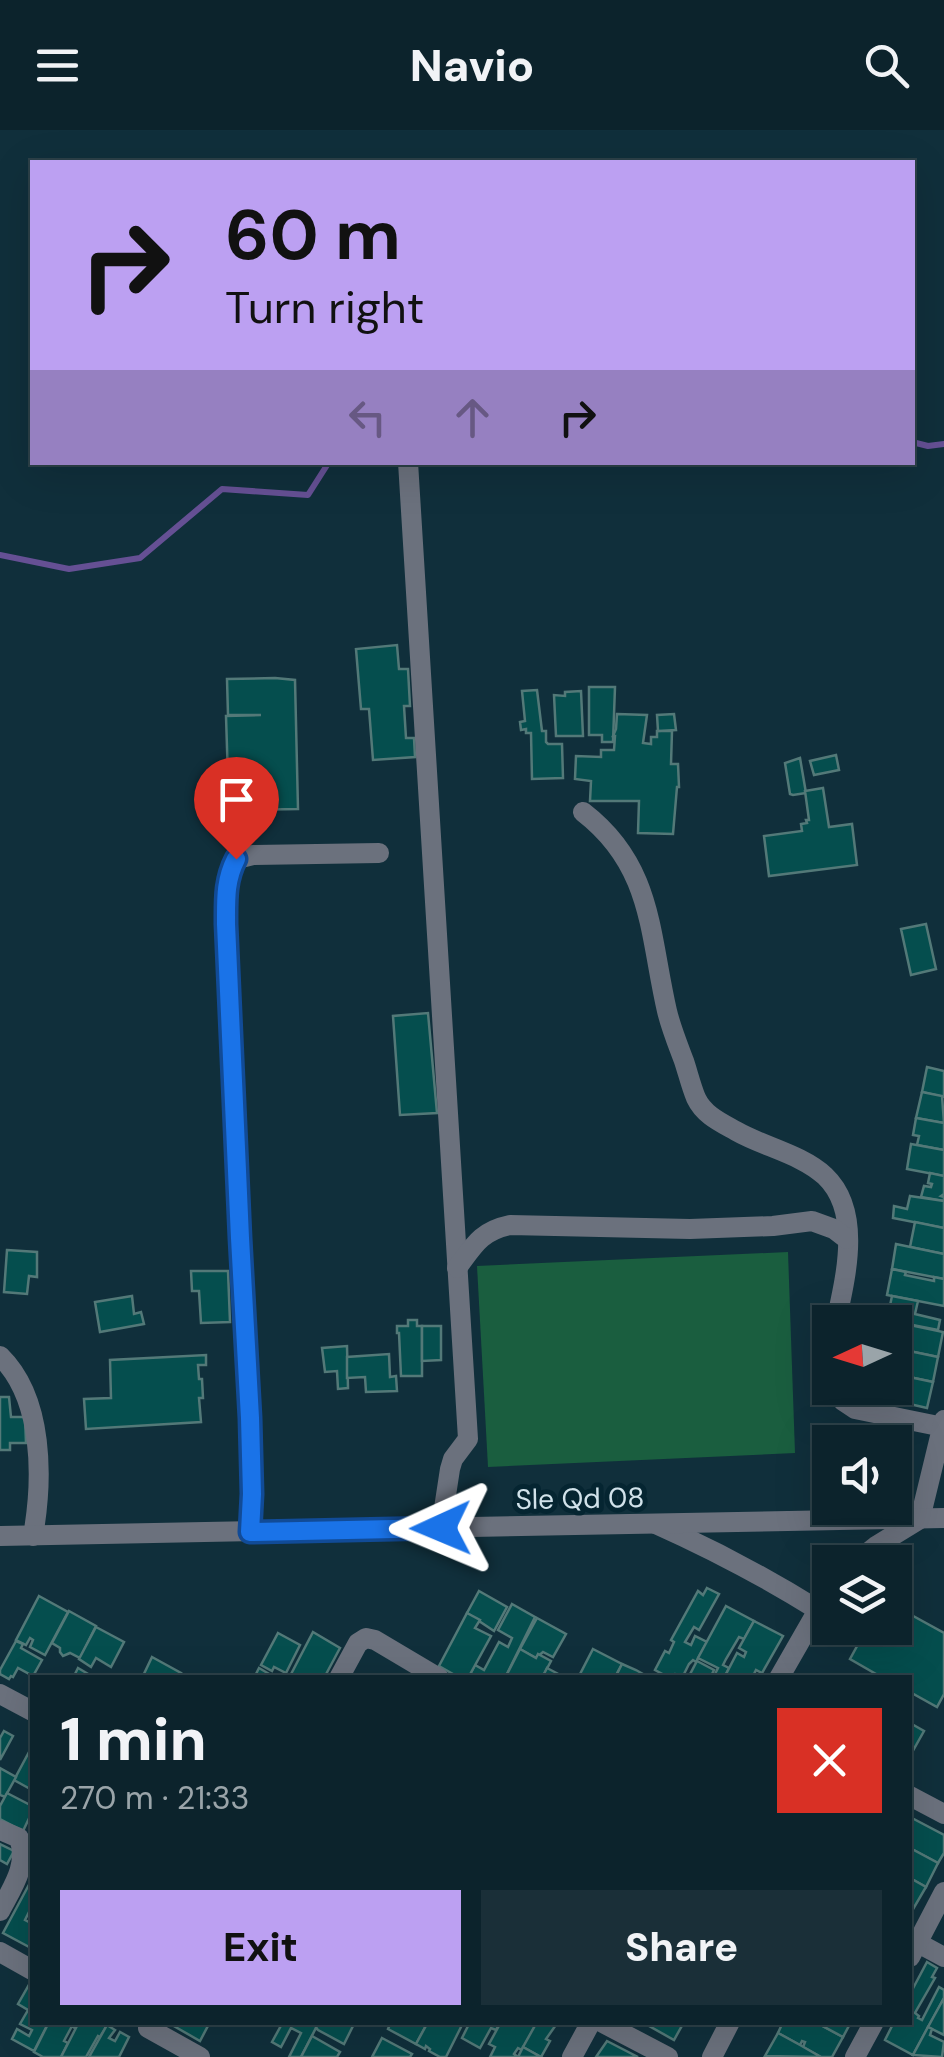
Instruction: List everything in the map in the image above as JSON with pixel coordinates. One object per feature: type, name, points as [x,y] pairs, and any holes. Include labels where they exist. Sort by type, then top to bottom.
[{"type":"street","points":[[408,465],[468,1440],[450,1469],[441,1528]]},
{"type":"street","points":[[584,812],[606,829],[636,878],[646,908],[667,1013],[697,1100],[710,1116],[740,1134],[794,1157],[824,1175],[842,1203],[847,1239],[839,1305]]},
{"type":"street","points":[[250,1532],[250,1418],[226,891],[236,859],[252,855],[379,853]]},
{"type":"street","points":[[458,1268],[492,1228],[510,1225],[690,1229],[812,1221],[834,1228],[847,1239]]},
{"type":"street","points":[[0,1356],[14,1371],[32,1418],[38,1483],[33,1536]]},
{"type":"street","points":[[850,1405],[943,1423],[920,1519],[878,1545]]},
{"type":"street","name":"Sle Qd 08","points":[[0,1536],[944,1518]]},
{"type":"street","points":[[656,1524],[754,1572],[812,1606]]},
{"type":"street","points":[[781,1675],[812,1620]]},
{"type":"street","points":[[341,1675],[358,1643],[366,1638],[434,1675]]},
{"type":"street","points":[[0,1694],[30,1711]]},
{"type":"street","points":[[912,1797],[944,1814]]},
{"type":"street","points":[[0,1830],[19,1838],[22,1852],[20,1873],[0,1911]]},
{"type":"street","points":[[944,1892],[914,1950],[944,1957]]},
{"type":"street","points":[[0,1952],[30,1969]]},
{"type":"street","points":[[147,2025],[200,2057]]},
{"type":"street","points":[[572,2057],[589,2025]]},
{"type":"street","points":[[607,2025],[668,2057]]},
{"type":"street","points":[[712,2057],[728,2025]]},
{"type":"street","points":[[855,2057],[872,2025]]},
{"type":"green space","points":[[788,1252],[795,1453],[488,1467],[477,1266]]},
{"type":"building","points":[[397,645],[399,669],[408,669],[410,706],[404,706],[406,738],[414,738],[415,757],[373,760],[369,709],[361,709],[356,649]]},
{"type":"building","points":[[227,679],[295,680],[298,809],[229,810],[226,716],[261,715],[228,715]]},
{"type":"building","points":[[589,687],[615,687],[613,742],[602,742],[602,735],[589,735]]},
{"type":"building","points":[[537,690],[546,742],[562,744],[563,778],[532,779],[531,733],[521,730],[520,722],[525,721],[522,691]]},
{"type":"building","points":[[581,691],[583,736],[556,736],[554,695]]},
{"type":"building","points":[[617,714],[647,715],[643,743],[651,744],[657,731],[672,731],[671,764],[678,764],[679,787],[673,834],[638,833],[639,801],[590,801],[591,781],[575,779],[576,756],[601,757],[601,750],[614,750]]},
{"type":"building","points":[[674,714],[676,730],[658,731],[657,715]]},
{"type":"building","points":[[836,755],[839,770],[814,775],[810,761]]},
{"type":"building","points":[[800,758],[806,793],[793,795],[785,763]]},
{"type":"building","points":[[823,788],[829,827],[852,824],[857,865],[769,876],[764,836],[802,831],[801,824],[809,820],[805,791]]},
{"type":"building","points":[[926,924],[936,969],[911,975],[901,929]]},
{"type":"building","points":[[428,1013],[437,1113],[400,1115],[393,1016]]},
{"type":"building","points":[[927,1067],[944,1071],[944,1097],[922,1092]]},
{"type":"building","points":[[922,1092],[942,1096],[944,1123],[916,1118]]},
{"type":"building","points":[[916,1118],[944,1123],[944,1150],[917,1145],[919,1136],[913,1135]]},
{"type":"building","points":[[911,1144],[944,1150],[944,1176],[907,1169]]},
{"type":"building","points":[[930,1173],[944,1176],[944,1201],[921,1197],[924,1186],[931,1187]]},
{"type":"building","points":[[910,1196],[944,1201],[944,1228],[893,1218],[894,1206],[907,1209]]},
{"type":"building","points":[[915,1222],[944,1228],[944,1254],[910,1247]]},
{"type":"building","points":[[896,1244],[944,1254],[944,1279],[892,1269]]},
{"type":"building","points":[[7,1250],[37,1252],[37,1277],[29,1276],[27,1294],[4,1292]]},
{"type":"building","points":[[892,1269],[934,1281],[934,1277],[944,1279],[944,1306],[887,1295]]},
{"type":"building","points":[[191,1271],[228,1271],[230,1322],[201,1323],[199,1291],[192,1291]]},
{"type":"building","points":[[132,1296],[134,1314],[141,1312],[144,1324],[100,1332],[95,1302]]},
{"type":"building","points":[[892,1296],[918,1301],[915,1314],[940,1320],[938,1330],[912,1325],[912,1305],[890,1305]]},
{"type":"building","points":[[408,1320],[417,1320],[417,1326],[422,1326],[422,1376],[401,1376],[397,1326],[408,1326]]},
{"type":"building","points":[[912,1325],[943,1332],[938,1357],[912,1352]]},
{"type":"building","points":[[422,1326],[441,1326],[441,1360],[422,1361]]},
{"type":"building","points":[[347,1346],[348,1388],[338,1389],[337,1371],[325,1372],[322,1348]]},
{"type":"building","points":[[912,1352],[938,1357],[933,1382],[912,1378]]},
{"type":"building","points":[[389,1354],[390,1377],[396,1376],[397,1391],[366,1392],[365,1377],[347,1378],[347,1357]]},
{"type":"building","points":[[206,1355],[206,1365],[198,1365],[203,1398],[199,1398],[201,1422],[86,1429],[84,1399],[111,1398],[110,1360]]},
{"type":"building","points":[[912,1378],[933,1382],[927,1408],[912,1405]]},
{"type":"building","points":[[0,1397],[9,1397],[11,1417],[25,1417],[26,1443],[10,1443],[10,1450],[0,1450]]},
{"type":"building","points":[[707,1588],[719,1594],[699,1630],[694,1627],[685,1642],[691,1645],[695,1636],[707,1642],[696,1662],[689,1664],[684,1675],[664,1675],[655,1670],[665,1651],[669,1653],[674,1642],[671,1640],[698,1591],[703,1595]]},
{"type":"building","points":[[479,1591],[507,1607],[494,1631],[467,1613]]},
{"type":"building","points":[[39,1596],[68,1612],[45,1655],[30,1647],[30,1638],[26,1645],[16,1640]]},
{"type":"building","points":[[512,1604],[535,1617],[506,1675],[470,1675],[475,1665],[484,1670],[499,1642],[508,1647],[512,1638],[498,1630]]},
{"type":"building","points":[[726,1606],[754,1621],[726,1659],[723,1665],[729,1668],[726,1675],[714,1675],[718,1668],[698,1658]]},
{"type":"building","points":[[69,1611],[96,1626],[80,1658],[70,1653],[63,1656],[52,1643]]},
{"type":"building","points":[[467,1613],[480,1620],[475,1628],[491,1636],[470,1675],[455,1675],[439,1666]]},
{"type":"building","points":[[912,1615],[944,1633],[944,1694],[937,1707],[912,1693],[912,1675],[878,1675],[850,1659],[858,1645],[912,1645]]},
{"type":"building","points":[[537,1618],[566,1634],[553,1657],[543,1652],[536,1658],[520,1649]]},
{"type":"building","points":[[754,1621],[783,1636],[762,1673],[756,1670],[754,1675],[726,1675],[737,1653],[744,1657],[746,1652],[739,1648]]},
{"type":"building","points":[[96,1627],[124,1642],[111,1667],[96,1658],[91,1667],[79,1659]]},
{"type":"building","points":[[313,1632],[340,1648],[326,1675],[291,1675]]},
{"type":"building","points":[[278,1633],[300,1645],[286,1673],[261,1665]]},
{"type":"building","points":[[16,1641],[42,1660],[34,1675],[18,1668],[9,1679],[0,1670]]},
{"type":"building","points":[[520,1649],[551,1661],[544,1675],[507,1675]]},
{"type":"building","points":[[593,1649],[622,1664],[616,1675],[580,1675]]},
{"type":"building","points":[[152,1657],[181,1673],[180,1675],[143,1675]]},
{"type":"building","points":[[697,1661],[714,1670],[712,1675],[690,1675]]},
{"type":"building","points":[[622,1664],[645,1675],[616,1675]]},
{"type":"building","points":[[912,1724],[924,1731],[912,1752]]},
{"type":"building","points":[[4,1731],[13,1736],[0,1760],[0,1738]]},
{"type":"building","points":[[29,1752],[30,1789],[14,1780]]},
{"type":"building","points":[[0,1768],[16,1777],[5,1797],[0,1795]]},
{"type":"building","points":[[7,1793],[30,1805],[23,1831],[0,1819],[0,1806]]},
{"type":"building","points":[[912,1818],[944,1835],[944,1853],[938,1863],[912,1849]]},
{"type":"building","points":[[0,1844],[14,1851],[7,1864],[0,1860]]},
{"type":"building","points":[[912,1849],[938,1863],[926,1887],[912,1879]]},
{"type":"building","points":[[912,1879],[926,1887],[912,1911]]},
{"type":"building","points":[[30,1883],[30,1910],[25,1920],[30,1922],[30,1947],[3,1933]]},
{"type":"building","points":[[927,1962],[937,1968],[915,2013],[918,2018],[922,2020],[939,1987],[944,1990],[944,1998],[913,2055],[885,2040],[892,2025],[912,2025],[912,1990]]},
{"type":"building","points":[[30,1983],[30,2025],[47,2025],[34,2051],[12,2039],[17,2029],[29,2036],[32,2030],[20,2024],[28,2010],[18,2004]]},
{"type":"building","points":[[944,1998],[944,2035],[928,2027]]},
{"type":"building","points":[[48,2025],[78,2025],[76,2029],[72,2026],[64,2041],[68,2043],[61,2057],[43,2057],[34,2052]]},
{"type":"building","points":[[77,2025],[107,2025],[86,2057],[61,2057]]},
{"type":"building","points":[[107,2025],[115,2030],[109,2038],[115,2041],[120,2032],[129,2037],[119,2057],[89,2057]]},
{"type":"building","points":[[172,2025],[208,2025],[200,2041]]},
{"type":"building","points":[[281,2025],[317,2025],[301,2057],[289,2057],[301,2033],[291,2028],[281,2047],[272,2042]]},
{"type":"building","points":[[318,2025],[354,2025],[344,2044],[316,2028]]},
{"type":"building","points":[[390,2025],[426,2025],[416,2044],[388,2029]]},
{"type":"building","points":[[426,2025],[462,2025],[446,2057],[416,2044]]},
{"type":"building","points":[[468,2025],[499,2025],[496,2030],[491,2028],[480,2048],[462,2038]]},
{"type":"building","points":[[499,2025],[535,2026],[522,2050],[518,2048],[514,2054],[518,2057],[490,2057],[495,2047],[489,2044]]},
{"type":"building","points":[[535,2025],[556,2025],[546,2039],[550,2041],[541,2057],[523,2047]]},
{"type":"building","points":[[647,2025],[682,2025],[674,2040]]},
{"type":"building","points":[[782,2025],[821,2025],[843,2037],[832,2057],[821,2057],[803,2047],[805,2042],[800,2045],[778,2033]]},
{"type":"building","points":[[821,2025],[849,2025],[843,2037]]},
{"type":"building","points":[[928,2027],[932,2029],[930,2035],[944,2042],[942,2057],[913,2055]]},
{"type":"building","points":[[778,2033],[800,2045],[821,2057],[765,2056]]},
{"type":"building","points":[[312,2036],[340,2052],[337,2057],[301,2057]]},
{"type":"building","points":[[382,2038],[412,2054],[372,2057]]},
{"type":"building","points":[[607,2041],[638,2057],[596,2057]]},
{"type":"building","points":[[523,2047],[541,2057],[518,2057]]},
{"type":"waterway","points":[[915,443],[944,444]]},
{"type":"waterway","points":[[0,555],[69,569],[140,558],[222,489],[308,495],[327,465]]},
{"type":"route","points":[[236,859],[226,891],[226,924],[250,1418],[250,1532],[441,1528]]}]
